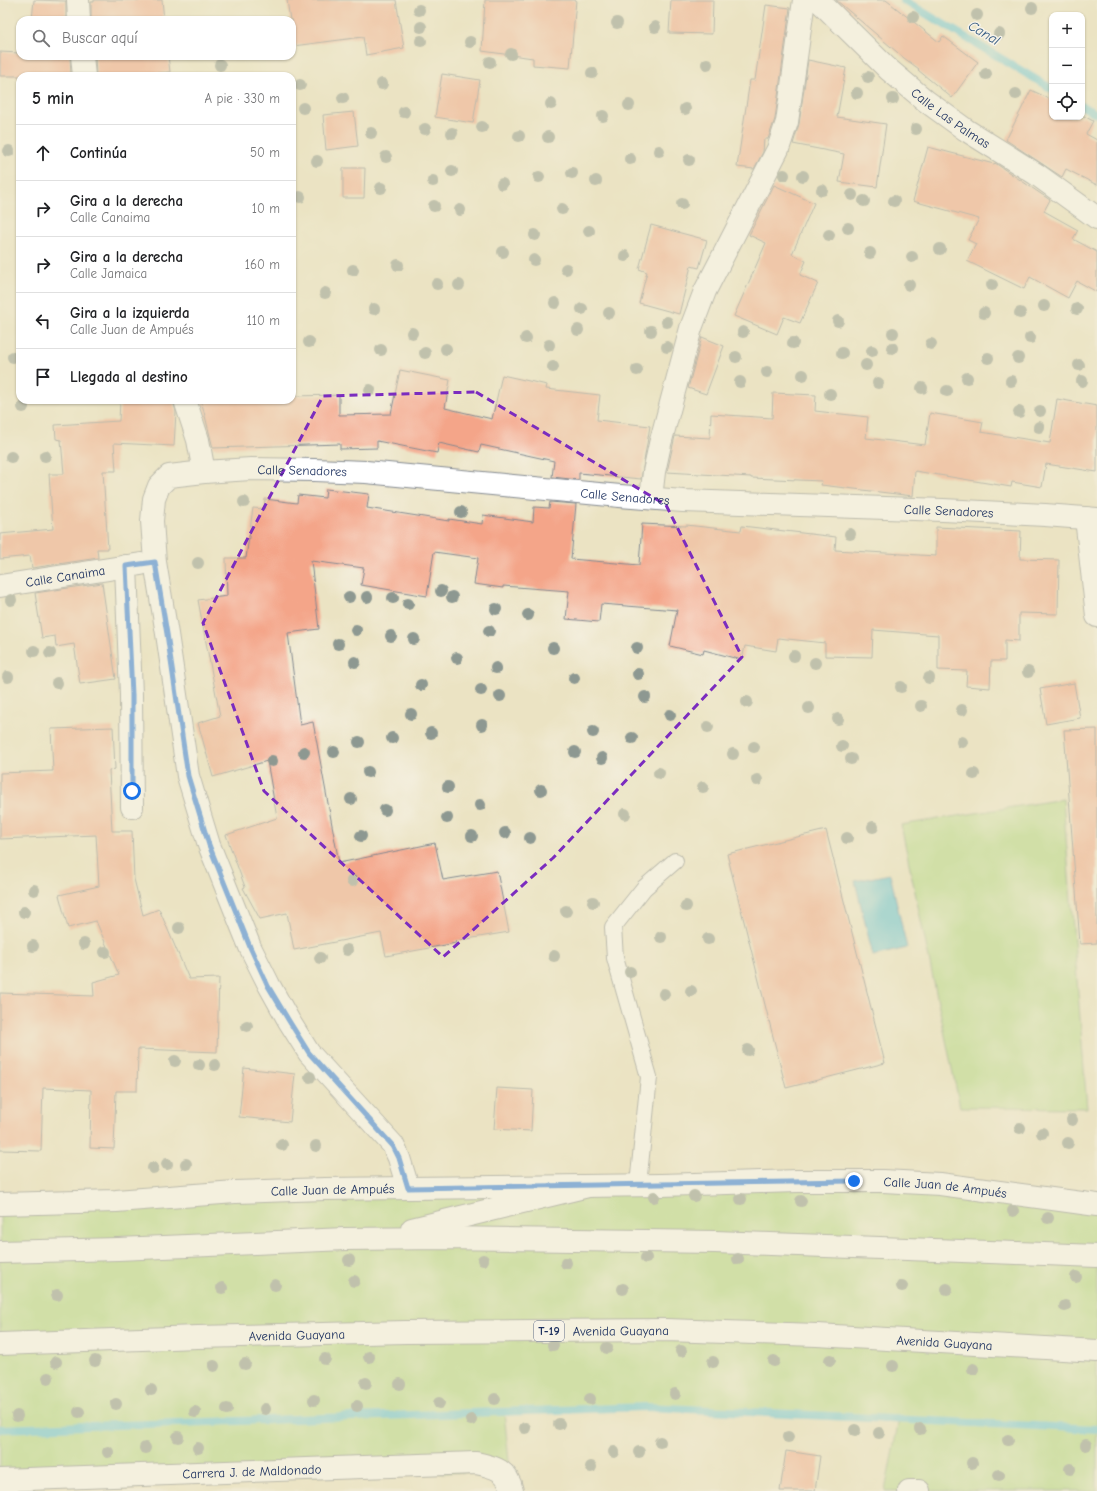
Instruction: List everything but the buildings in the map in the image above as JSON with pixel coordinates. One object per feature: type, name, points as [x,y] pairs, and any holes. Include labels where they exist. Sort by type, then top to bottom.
[{"type":"main road","points":[[78,0],[79,16]]},
{"type":"main road","points":[[651,498],[654,472],[660,444],[691,328],[705,291],[778,148],[787,122],[804,0]]},
{"type":"main road","name":"Calle Las Palmas","points":[[818,0],[888,69],[926,101],[966,130],[1036,174],[1097,218]]},
{"type":"main road","points":[[82,60],[84,72]]},
{"type":"main road","points":[[186,404],[198,440],[204,472]]},
{"type":"main road","name":"Calle Senadores","points":[[155,562],[152,520],[154,499],[159,486],[169,476],[251,469],[366,472],[651,498],[731,503],[989,512],[1092,518]]},
{"type":"main road","points":[[1092,518],[1097,616]]},
{"type":"main road","points":[[155,562],[188,776],[209,845],[222,879],[268,986],[289,1021],[309,1053],[393,1146],[399,1158],[408,1188]]},
{"type":"main road","name":"Calle Canaima","points":[[0,586],[155,562]]},
{"type":"main road","points":[[126,566],[132,695],[132,807]]},
{"type":"main road","name":"Calle Juan de Ampués","points":[[0,1204],[116,1201],[235,1192],[797,1181],[884,1181],[940,1184],[1097,1204]]},
{"type":"main road","points":[[374,1238],[588,1186]]},
{"type":"main road","points":[[0,1252],[118,1249],[374,1238],[715,1242],[1097,1256]]},
{"type":"main road","name":"Avenida Guayana","points":[[0,1344],[390,1332],[666,1330],[817,1335],[1097,1351]]},
{"type":"main road","name":"Carrera J. de Maldonado","points":[[0,1480],[476,1463],[492,1466],[502,1472],[510,1482],[512,1491]]},
{"type":"main road","points":[[909,1491],[919,1491]]},
{"type":"lane","points":[[638,1185],[649,1077],[615,958],[613,927],[644,888],[675,861]]},
{"type":"highlighted area","points":[[476,392],[666,505],[742,657],[553,858],[443,957],[264,791],[203,623],[323,396]]},
{"type":"green space","points":[[1063,799],[1087,1108],[960,1107],[901,825]]},
{"type":"green space","points":[[797,1181],[1097,1205],[1097,1491],[885,1491],[899,1419],[646,1407],[504,1412],[512,1491],[502,1472],[0,1480],[0,1204]]},
{"type":"water","points":[[890,874],[907,948],[873,956],[855,881]]},
{"type":"waterway","name":"Canal","points":[[903,0],[1049,87]]},
{"type":"waterway","name":"Canal","points":[[1085,108],[1097,114]]},
{"type":"waterway","points":[[0,1429],[646,1407],[1097,1429]]},
{"type":"route","points":[[132,791],[132,695],[126,566],[155,562],[188,776],[209,845],[222,879],[268,986],[289,1021],[309,1053],[393,1146],[399,1158],[408,1188],[854,1181]]}]
